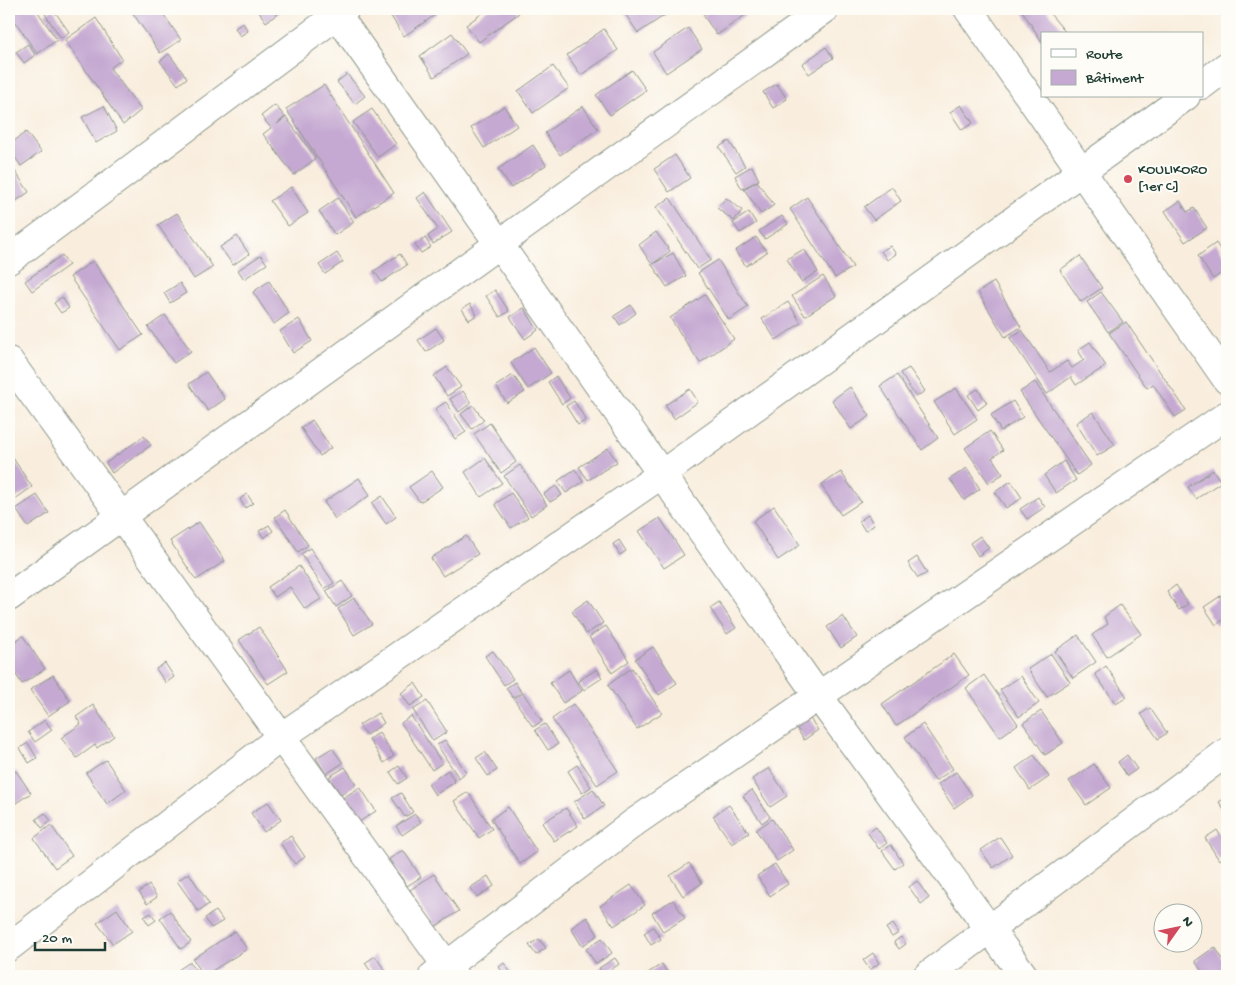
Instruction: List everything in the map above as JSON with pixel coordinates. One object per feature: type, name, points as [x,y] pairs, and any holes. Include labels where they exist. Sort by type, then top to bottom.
[{"type":"street","points":[[9,597],[825,9]]},
{"type":"street","points":[[968,9],[1227,380]]},
{"type":"street","points":[[9,260],[339,11],[499,244],[819,696],[1024,976]]},
{"type":"street","points":[[1204,83],[1227,66]]},
{"type":"street","points":[[9,948],[281,737],[662,474],[1183,98]]},
{"type":"street","points":[[9,361],[281,737],[445,973],[635,822],[1227,415]]},
{"type":"street","points":[[927,976],[1227,752]]},
{"type":"building","points":[[12,9],[36,9],[57,40],[37,54],[9,12]]},
{"type":"building","points":[[53,9],[69,32],[61,38],[45,14]]},
{"type":"building","points":[[130,9],[160,9],[181,40],[160,53]]},
{"type":"building","points":[[257,9],[285,9],[266,22]]},
{"type":"building","points":[[399,9],[435,9],[438,13],[404,36],[390,15]]},
{"type":"building","points":[[488,9],[516,9],[519,13],[479,42],[466,25]]},
{"type":"building","points":[[628,9],[674,9],[638,33],[624,12]]},
{"type":"building","points":[[712,9],[752,10],[717,35],[703,15]]},
{"type":"building","points":[[1021,9],[1046,9],[1065,32],[1041,32],[1041,40]]},
{"type":"building","points":[[96,18],[122,59],[110,68],[141,110],[123,125],[65,40]]},
{"type":"building","points":[[243,23],[248,31],[240,36],[235,28]]},
{"type":"building","points":[[688,28],[702,49],[666,73],[653,52]]},
{"type":"building","points":[[604,29],[618,50],[581,75],[567,55]]},
{"type":"building","points":[[452,33],[467,54],[434,77],[420,56]]},
{"type":"building","points":[[28,44],[35,55],[24,63],[16,52]]},
{"type":"building","points":[[826,47],[833,58],[809,74],[802,64]]},
{"type":"building","points":[[169,54],[187,78],[178,85],[160,61]]},
{"type":"building","points":[[553,66],[569,88],[533,113],[518,91]]},
{"type":"building","points":[[632,70],[646,90],[610,115],[596,95]]},
{"type":"building","points":[[347,74],[365,96],[355,104],[337,82]]},
{"type":"building","points":[[777,84],[787,99],[773,108],[763,92]]},
{"type":"building","points":[[324,85],[394,193],[356,217],[286,109]]},
{"type":"building","points":[[275,105],[285,117],[277,124],[286,117],[316,158],[294,175],[263,134],[271,128],[261,116]]},
{"type":"building","points":[[961,105],[973,123],[962,130],[950,112]]},
{"type":"building","points":[[104,106],[117,131],[96,143],[82,117]]},
{"type":"building","points":[[504,106],[517,126],[484,148],[471,128]]},
{"type":"building","points":[[583,106],[598,129],[560,155],[545,133]]},
{"type":"building","points":[[372,109],[396,144],[378,157],[353,122]]},
{"type":"building","points":[[26,132],[41,152],[21,166],[9,149],[9,145]]},
{"type":"building","points":[[729,141],[745,166],[736,172],[719,147]]},
{"type":"building","points":[[533,145],[546,165],[511,188],[498,169]]},
{"type":"building","points":[[675,155],[690,178],[669,192],[654,169]]},
{"type":"building","points":[[9,162],[29,192],[9,206]]},
{"type":"building","points":[[752,166],[759,180],[742,189],[735,176]]},
{"type":"building","points":[[757,181],[774,205],[761,214],[744,189]]},
{"type":"building","points":[[291,187],[308,213],[288,226],[270,201]]},
{"type":"building","points":[[892,187],[901,201],[874,220],[864,207]]},
{"type":"building","points":[[425,192],[452,232],[433,244],[428,236],[438,229],[417,198]]},
{"type":"building","points":[[807,197],[853,267],[835,278],[790,209]]},
{"type":"building","points":[[338,198],[354,222],[335,235],[319,211]]},
{"type":"building","points":[[670,198],[711,260],[697,269],[656,207]]},
{"type":"building","points":[[726,198],[742,210],[734,221],[717,208]]},
{"type":"building","points":[[1180,201],[1187,212],[1194,208],[1207,228],[1185,242],[1165,211]]},
{"type":"building","points":[[749,212],[756,223],[740,233],[733,223]]},
{"type":"building","points":[[177,213],[213,267],[194,279],[158,225]]},
{"type":"building","points":[[782,216],[788,224],[765,239],[759,231]]},
{"type":"building","points":[[656,232],[670,251],[653,264],[673,253],[686,276],[667,287],[639,245]]},
{"type":"building","points":[[237,236],[249,254],[233,265],[220,247]]},
{"type":"building","points":[[756,237],[767,252],[746,266],[735,251]]},
{"type":"building","points":[[425,238],[431,247],[421,253],[415,245]]},
{"type":"building","points":[[1216,243],[1227,260],[1227,269],[1213,279],[1198,256]]},
{"type":"building","points":[[890,246],[896,254],[887,260],[881,251]]},
{"type":"building","points":[[804,249],[818,272],[801,282],[787,259]]},
{"type":"building","points":[[337,253],[343,262],[325,274],[319,265]]},
{"type":"building","points":[[400,254],[407,265],[382,282],[374,271]]},
{"type":"building","points":[[62,255],[69,265],[32,291],[25,281]]},
{"type":"building","points":[[261,255],[267,264],[244,279],[238,270]]},
{"type":"building","points":[[1080,256],[1102,288],[1081,302],[1060,270]]},
{"type":"building","points":[[718,260],[748,307],[729,320],[698,273]]},
{"type":"building","points":[[93,261],[143,335],[120,350],[70,277]]},
{"type":"building","points":[[823,276],[836,296],[805,316],[792,296]]},
{"type":"building","points":[[269,281],[289,313],[274,324],[253,292]]},
{"type":"building","points":[[994,282],[1021,327],[1005,337],[978,292]]},
{"type":"building","points":[[180,283],[186,293],[170,303],[164,293]]},
{"type":"building","points":[[495,290],[509,311],[500,317],[486,296]]},
{"type":"building","points":[[1101,292],[1123,322],[1108,332],[1087,302]]},
{"type":"building","points":[[705,295],[734,339],[700,363],[670,318]]},
{"type":"building","points":[[62,297],[69,308],[61,313],[54,303]]},
{"type":"building","points":[[788,302],[801,323],[776,340],[762,319]]},
{"type":"building","points":[[470,304],[477,315],[469,320],[462,309]]},
{"type":"building","points":[[631,305],[636,313],[620,325],[614,316]]},
{"type":"building","points":[[524,308],[538,330],[525,339],[510,317]]},
{"type":"building","points":[[165,315],[191,351],[174,363],[148,327]]},
{"type":"building","points":[[299,319],[312,341],[293,353],[280,331]]},
{"type":"building","points":[[1126,322],[1186,410],[1175,417],[1153,384],[1147,388],[1109,333]]},
{"type":"building","points":[[436,328],[444,340],[426,352],[418,340]]},
{"type":"building","points":[[1022,330],[1050,372],[1067,361],[1072,368],[1084,360],[1078,350],[1090,342],[1106,366],[1076,385],[1071,377],[1047,394],[1010,338]]},
{"type":"building","points":[[534,347],[551,373],[528,389],[511,363]]},
{"type":"building","points":[[447,367],[461,387],[447,396],[434,376]]},
{"type":"building","points":[[909,368],[925,391],[916,397],[900,373]]},
{"type":"building","points":[[206,372],[225,399],[208,411],[189,384]]},
{"type":"building","points":[[513,375],[525,392],[507,403],[496,386]]},
{"type":"building","points":[[897,375],[938,438],[922,450],[880,386]]},
{"type":"building","points":[[556,376],[570,398],[562,404],[548,382]]},
{"type":"building","points":[[1035,382],[1091,465],[1077,475],[1020,392]]},
{"type":"building","points":[[850,387],[870,416],[851,429],[832,400]]},
{"type":"building","points":[[956,388],[977,419],[955,434],[934,402]]},
{"type":"building","points":[[690,389],[698,402],[674,419],[665,405]]},
{"type":"building","points":[[978,389],[987,403],[978,410],[968,395]]},
{"type":"building","points":[[463,391],[471,403],[459,412],[450,399]]},
{"type":"building","points":[[574,401],[586,420],[578,425],[566,406]]},
{"type":"building","points":[[1013,401],[1023,417],[1001,431],[991,415]]},
{"type":"building","points":[[446,402],[466,432],[455,439],[435,409]]},
{"type":"building","points":[[473,405],[484,420],[472,429],[461,414]]},
{"type":"building","points":[[1093,412],[1115,445],[1097,456],[1076,423]]},
{"type":"building","points":[[312,420],[331,448],[320,456],[301,428]]},
{"type":"building","points":[[490,423],[516,462],[501,473],[474,434]]},
{"type":"building","points":[[990,431],[1003,450],[992,458],[1003,474],[989,483],[965,448]]},
{"type":"building","points":[[144,436],[151,445],[112,473],[106,463]]},
{"type":"building","points":[[608,448],[617,462],[588,480],[579,467]]},
{"type":"building","points":[[9,452],[32,487],[11,502],[9,499]]},
{"type":"building","points":[[485,458],[502,483],[481,497],[465,472]]},
{"type":"building","points":[[1064,461],[1076,480],[1056,493],[1044,475]]},
{"type":"building","points":[[520,465],[547,505],[531,516],[504,476]]},
{"type":"building","points":[[967,468],[980,489],[964,500],[950,479]]},
{"type":"building","points":[[575,469],[583,482],[566,493],[558,481]]},
{"type":"building","points":[[1213,470],[1221,482],[1196,499],[1188,487]]},
{"type":"building","points":[[432,471],[443,487],[420,502],[409,487]]},
{"type":"building","points":[[841,472],[861,502],[841,515],[821,485]]},
{"type":"building","points":[[359,478],[370,495],[335,519],[324,502]]},
{"type":"building","points":[[1011,481],[1022,498],[1006,508],[995,492]]},
{"type":"building","points":[[556,486],[562,495],[550,502],[544,494]]},
{"type":"building","points":[[511,493],[528,517],[511,528],[495,504]]},
{"type":"building","points":[[247,494],[253,503],[245,508],[240,499]]},
{"type":"building","points":[[37,495],[49,513],[28,527],[16,509]]},
{"type":"building","points":[[382,496],[396,517],[386,524],[372,503]]},
{"type":"building","points":[[1038,497],[1045,507],[1027,519],[1020,509]]},
{"type":"building","points":[[774,506],[800,545],[778,560],[753,521]]},
{"type":"building","points":[[285,510],[308,545],[298,552],[275,517]]},
{"type":"building","points":[[868,515],[874,525],[865,531],[859,521]]},
{"type":"building","points":[[660,518],[684,555],[664,568],[639,531]]},
{"type":"building","points":[[199,522],[225,561],[196,580],[170,541]]},
{"type":"building","points":[[269,525],[273,531],[264,538],[259,531]]},
{"type":"building","points":[[466,536],[478,554],[443,576],[431,558]]},
{"type":"building","points":[[980,536],[989,548],[978,556],[970,543]]},
{"type":"building","points":[[619,540],[626,551],[620,555],[613,544]]},
{"type":"building","points":[[310,548],[334,583],[324,589],[301,554]]},
{"type":"building","points":[[917,557],[927,573],[918,578],[908,563]]},
{"type":"building","points":[[299,566],[321,599],[305,609],[290,587],[275,597],[268,587]]},
{"type":"building","points":[[342,581],[352,596],[336,607],[326,591]]},
{"type":"building","points":[[1176,585],[1188,604],[1179,610],[1167,592]]},
{"type":"building","points":[[1222,595],[1227,603],[1227,617],[1216,625],[1204,607]]},
{"type":"building","points":[[354,598],[372,624],[354,635],[338,609]]},
{"type":"building","points":[[588,600],[603,623],[586,634],[572,611]]},
{"type":"building","points":[[719,602],[736,628],[727,634],[710,608]]},
{"type":"building","points":[[1120,605],[1141,634],[1107,657],[1092,635],[1108,624],[1104,617]]},
{"type":"building","points":[[843,616],[857,637],[841,648],[827,627]]},
{"type":"building","points":[[606,626],[629,661],[612,673],[589,637]]},
{"type":"building","points":[[259,627],[288,671],[268,684],[239,640]]},
{"type":"building","points":[[1078,635],[1096,662],[1073,678],[1055,651]]},
{"type":"building","points":[[23,636],[45,669],[22,684],[9,664],[9,645]]},
{"type":"building","points":[[653,647],[677,683],[659,695],[635,659]]},
{"type":"building","points":[[493,651],[513,679],[504,685],[485,656]]},
{"type":"building","points":[[954,654],[969,675],[896,726],[882,704]]},
{"type":"building","points":[[1051,654],[1070,682],[1047,697],[1028,669]]},
{"type":"building","points":[[165,663],[174,677],[166,683],[156,669]]},
{"type":"building","points":[[1106,666],[1127,697],[1116,704],[1095,674]]},
{"type":"building","points":[[632,668],[662,713],[637,729],[608,685]]},
{"type":"building","points":[[597,669],[602,678],[584,690],[578,681]]},
{"type":"building","points":[[569,670],[582,691],[563,703],[550,683]]},
{"type":"building","points":[[53,675],[70,701],[48,716],[30,690]]},
{"type":"building","points":[[984,675],[1018,724],[1000,737],[966,688]]},
{"type":"building","points":[[1021,676],[1039,703],[1019,717],[1000,690]]},
{"type":"building","points":[[515,682],[521,692],[513,698],[506,688]]},
{"type":"building","points":[[415,683],[424,697],[410,706],[401,693]]},
{"type":"building","points":[[523,693],[542,721],[533,727],[514,699]]},
{"type":"building","points":[[427,701],[447,732],[433,741],[413,710]]},
{"type":"building","points":[[573,704],[618,771],[597,785],[552,719]]},
{"type":"building","points":[[93,705],[114,736],[97,748],[95,745],[77,758],[61,738],[81,724],[76,717]]},
{"type":"building","points":[[1150,708],[1167,733],[1158,739],[1141,714]]},
{"type":"building","points":[[1041,711],[1063,743],[1045,755],[1023,723]]},
{"type":"building","points":[[378,713],[384,723],[366,735],[359,725]]},
{"type":"building","points":[[806,713],[818,730],[804,740],[793,722]]},
{"type":"building","points":[[411,716],[442,763],[432,770],[401,723]]},
{"type":"building","points":[[45,720],[52,730],[35,742],[28,732]]},
{"type":"building","points":[[545,724],[558,744],[548,750],[535,730]]},
{"type":"building","points":[[923,724],[953,769],[935,781],[905,737]]},
{"type":"building","points":[[379,733],[394,756],[384,763],[369,739]]},
{"type":"building","points":[[445,740],[466,772],[459,778],[437,745]]},
{"type":"building","points":[[28,743],[37,758],[29,763],[20,748]]},
{"type":"building","points":[[332,748],[343,763],[326,774],[316,758]]},
{"type":"building","points":[[485,752],[497,770],[488,776],[476,758]]},
{"type":"building","points":[[1034,755],[1049,777],[1030,790],[1016,768]]},
{"type":"building","points":[[1127,755],[1137,769],[1127,776],[1118,762]]},
{"type":"building","points":[[106,760],[126,790],[107,804],[86,773]]},
{"type":"building","points":[[1094,764],[1111,788],[1086,805],[1069,781]]},
{"type":"building","points":[[577,765],[591,787],[582,793],[568,771]]},
{"type":"building","points":[[399,766],[407,778],[398,784],[390,772]]},
{"type":"building","points":[[345,767],[356,784],[341,795],[329,777]]},
{"type":"building","points":[[769,768],[787,796],[770,807],[752,779]]},
{"type":"building","points":[[448,770],[455,782],[435,795],[428,784]]},
{"type":"building","points":[[16,771],[31,793],[13,805],[9,799],[9,776]]},
{"type":"building","points":[[956,772],[972,795],[954,808],[938,784]]},
{"type":"building","points":[[360,787],[376,811],[359,822],[343,798]]},
{"type":"building","points":[[593,789],[604,806],[585,819],[574,802]]},
{"type":"building","points":[[752,790],[770,817],[762,823],[743,796]]},
{"type":"building","points":[[468,792],[492,829],[479,838],[454,801]]},
{"type":"building","points":[[401,793],[413,812],[405,817],[392,798]]},
{"type":"building","points":[[1227,797],[1227,815],[1219,802]]},
{"type":"building","points":[[268,802],[281,820],[264,832],[251,813]]},
{"type":"building","points":[[729,805],[749,833],[732,844],[713,816]]},
{"type":"building","points":[[508,807],[537,852],[520,864],[491,819]]},
{"type":"building","points":[[566,808],[578,826],[554,841],[542,823]]},
{"type":"building","points":[[45,813],[51,821],[42,828],[36,819]]},
{"type":"building","points":[[415,814],[421,822],[402,835],[396,826]]},
{"type":"building","points":[[772,819],[793,850],[777,861],[756,830]]},
{"type":"building","points":[[51,825],[72,856],[55,868],[34,838]]},
{"type":"building","points":[[876,827],[887,843],[879,849],[868,833]]},
{"type":"building","points":[[1217,830],[1227,847],[1227,854],[1219,860],[1205,838]]},
{"type":"building","points":[[291,836],[305,857],[295,864],[280,843]]},
{"type":"building","points":[[1000,837],[1012,855],[993,868],[981,850]]},
{"type":"building","points":[[891,845],[903,863],[895,869],[882,851]]},
{"type":"building","points":[[403,850],[421,877],[407,886],[389,859]]},
{"type":"building","points":[[689,863],[702,883],[683,896],[670,876]]},
{"type":"building","points":[[775,864],[788,884],[770,896],[757,876]]},
{"type":"building","points":[[189,873],[209,904],[198,911],[177,881]]},
{"type":"building","points":[[434,874],[459,911],[435,927],[410,890]]},
{"type":"building","points":[[488,876],[494,886],[477,897],[470,888]]},
{"type":"building","points":[[917,881],[929,898],[921,904],[909,887]]},
{"type":"building","points":[[149,885],[157,897],[147,904],[139,892]]},
{"type":"building","points":[[631,885],[645,905],[614,926],[600,906]]},
{"type":"building","points":[[673,900],[685,918],[663,932],[652,913]]},
{"type":"building","points":[[117,909],[132,931],[113,944],[97,923]]},
{"type":"building","points":[[170,911],[191,942],[181,949],[160,918]]},
{"type":"building","points":[[216,911],[223,921],[211,928],[205,918]]},
{"type":"building","points":[[151,913],[156,920],[149,925],[144,917]]},
{"type":"building","points":[[587,917],[598,935],[582,946],[571,928]]},
{"type":"building","points":[[893,924],[899,933],[892,937],[886,928]]},
{"type":"building","points":[[653,927],[661,939],[651,945],[644,933]]},
{"type":"building","points":[[235,931],[247,949],[204,976],[193,959]]},
{"type":"building","points":[[901,937],[906,944],[899,949],[894,942]]},
{"type":"building","points":[[602,938],[612,953],[596,964],[586,949]]},
{"type":"building","points":[[539,939],[546,948],[536,955],[529,945]]},
{"type":"building","points":[[1215,947],[1227,966],[1227,971],[1220,976],[1205,976],[1195,961]]},
{"type":"building","points":[[873,953],[879,963],[870,970],[863,960]]},
{"type":"building","points":[[375,956],[387,973],[383,976],[374,976],[365,963]]},
{"type":"building","points":[[615,958],[619,964],[604,975],[599,968]]},
{"type":"building","points":[[190,962],[200,976],[169,976]]},
{"type":"building","points":[[504,963],[513,976],[505,976],[499,967]]},
{"type":"building","points":[[662,964],[668,974],[663,976],[643,976]]},
{"type":"place","name":"KOULIKORO [1er C]","points":[[1128,179]]}]
